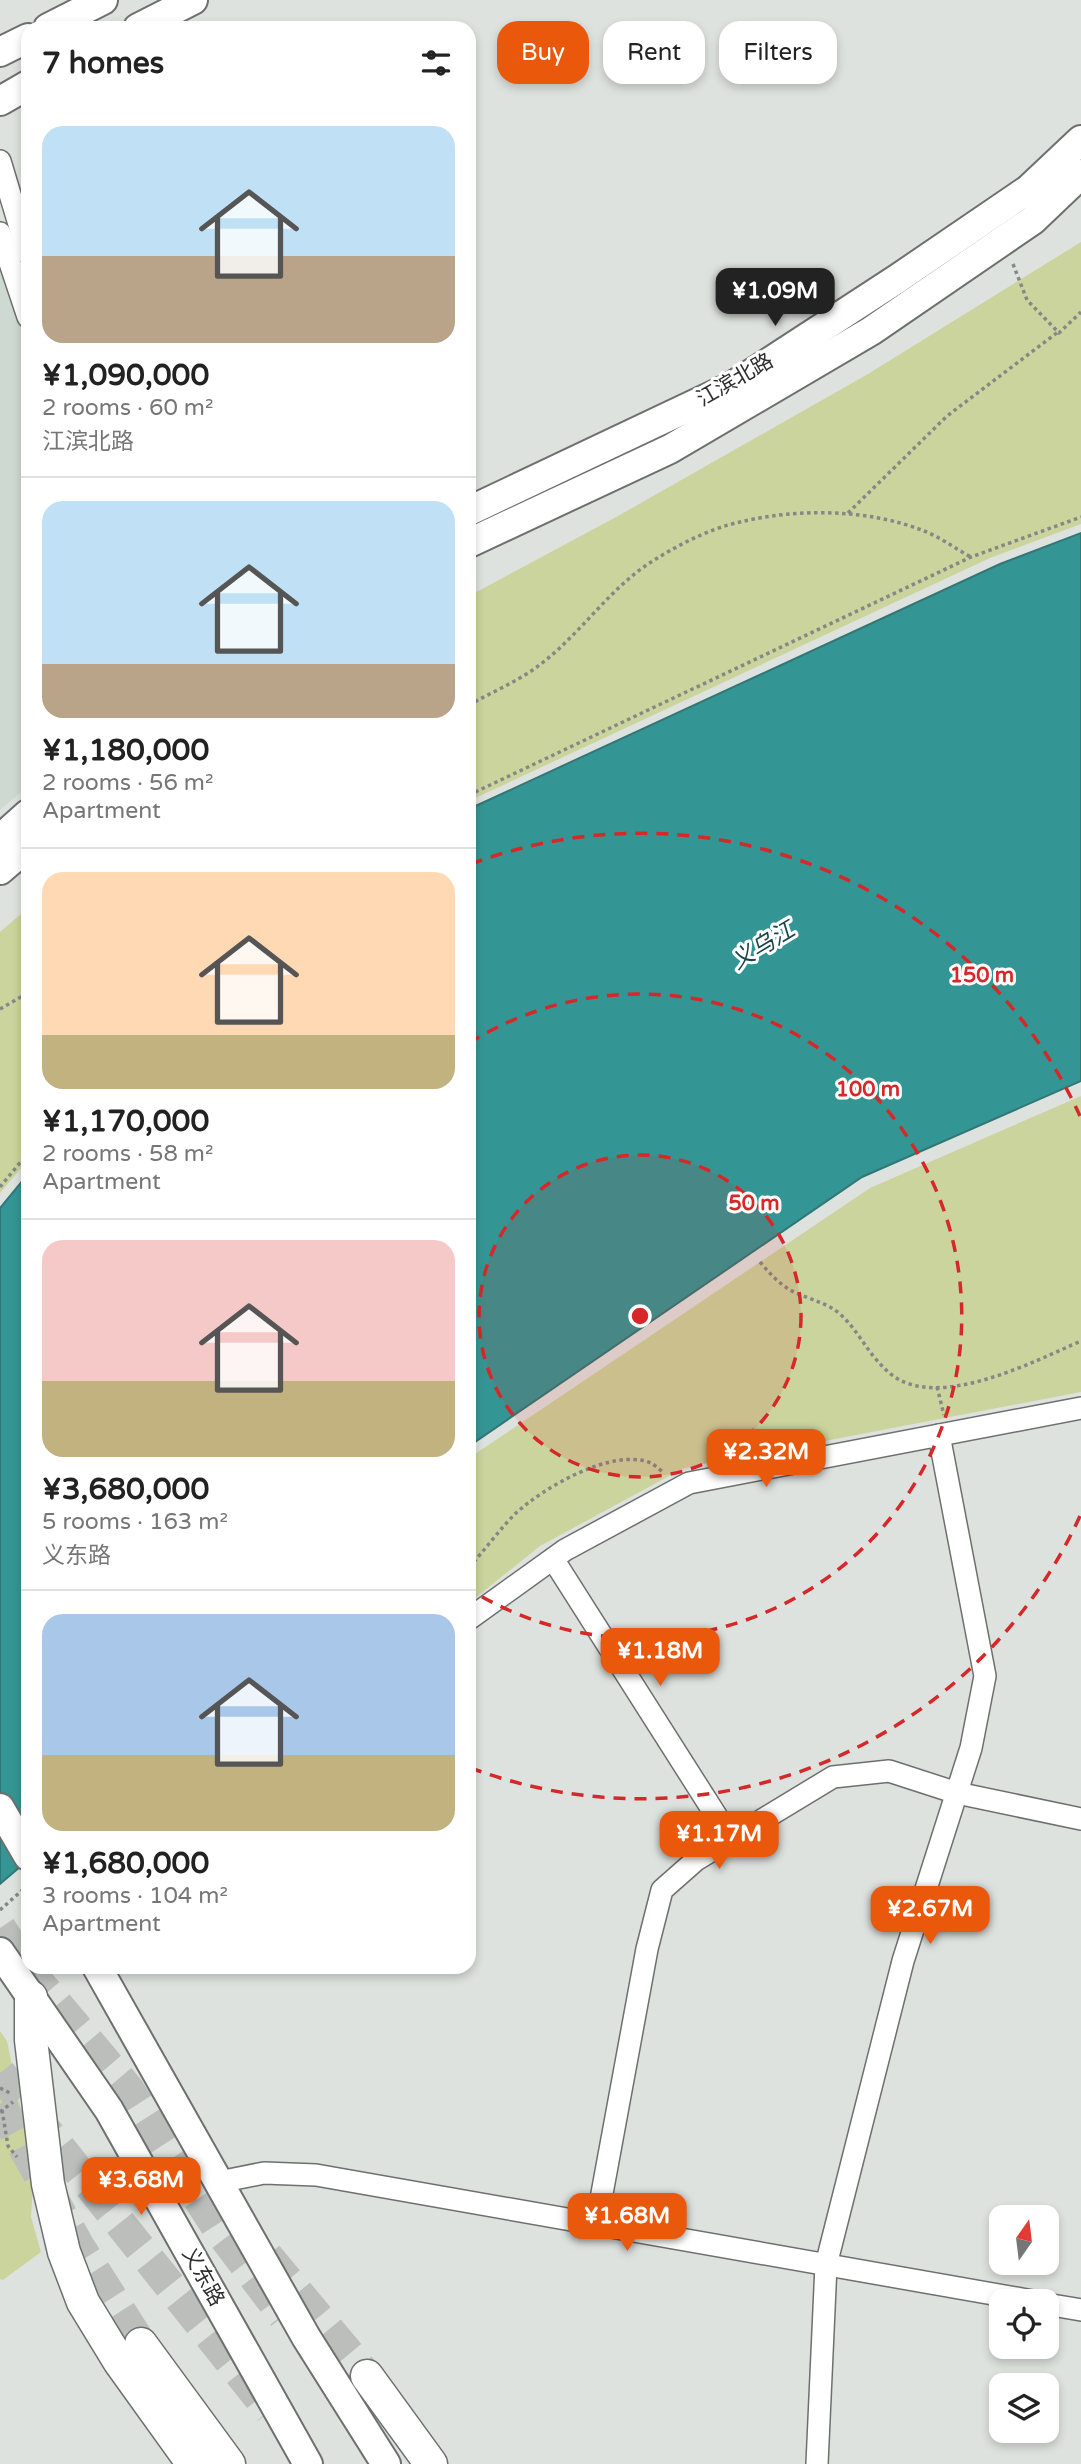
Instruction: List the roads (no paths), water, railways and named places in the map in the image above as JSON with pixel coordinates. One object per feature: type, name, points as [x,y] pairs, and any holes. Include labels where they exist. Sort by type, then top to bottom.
[{"type":"highway","points":[[31,1997],[31,2040],[48,2184],[64,2252],[83,2302],[119,2361],[193,2464]]},
{"type":"highway","points":[[141,2344],[229,2464]]},
{"type":"highway","points":[[368,2376],[431,2464]]},
{"type":"main road","points":[[62,21],[103,0]]},
{"type":"main road","points":[[152,21],[193,0]]},
{"type":"main road","points":[[0,52],[21,42]]},
{"type":"main road","points":[[0,102],[21,89]]},
{"type":"main road","name":"江滨北路","points":[[476,508],[731,387],[1029,189],[1081,140]]},
{"type":"main road","name":"江滨北路","points":[[476,540],[670,449],[871,331],[1033,220],[1081,174]]},
{"type":"main road","points":[[0,839],[21,820]]},
{"type":"main road","points":[[0,870],[21,852]]},
{"type":"main road","points":[[0,1808],[21,1844]]},
{"type":"main road","name":"义东路","points":[[0,1952],[109,2110],[308,2464]]},
{"type":"main road","points":[[101,1974],[306,2337],[386,2464]]},
{"type":"street","points":[[0,161],[21,231]]},
{"type":"street","points":[[0,233],[21,296]]},
{"type":"street","points":[[476,1614],[565,1550],[689,1482],[1081,1408]]},
{"type":"street","points":[[817,2464],[826,2266],[903,1961],[971,1748],[985,1676],[939,1435]]},
{"type":"street","points":[[553,1559],[731,1839]]},
{"type":"street","points":[[596,2226],[648,1949],[662,1891],[696,1860],[833,1777],[890,1771],[957,1793],[1081,1819]]},
{"type":"street","points":[[219,2182],[264,2173],[316,2175],[989,2294]]},
{"type":"street","points":[[1059,2306],[1081,2309]]},
{"type":"water","name":"义乌江","points":[[1081,533],[1081,1081],[862,1177],[476,1441],[476,806],[1000,564]]},
{"type":"water","points":[[21,1182],[21,1866],[0,1884],[0,1208]]},
{"type":"tunnel","points":[[0,1928],[21,1960]]},
{"type":"tunnel","points":[[31,1974],[128,2089],[219,2230],[284,2316]]},
{"type":"tunnel","points":[[0,2073],[270,2411]]},
{"type":"tunnel","points":[[0,2104],[78,2245],[141,2344]]},
{"type":"tunnel","points":[[267,2256],[367,2376]]}]
